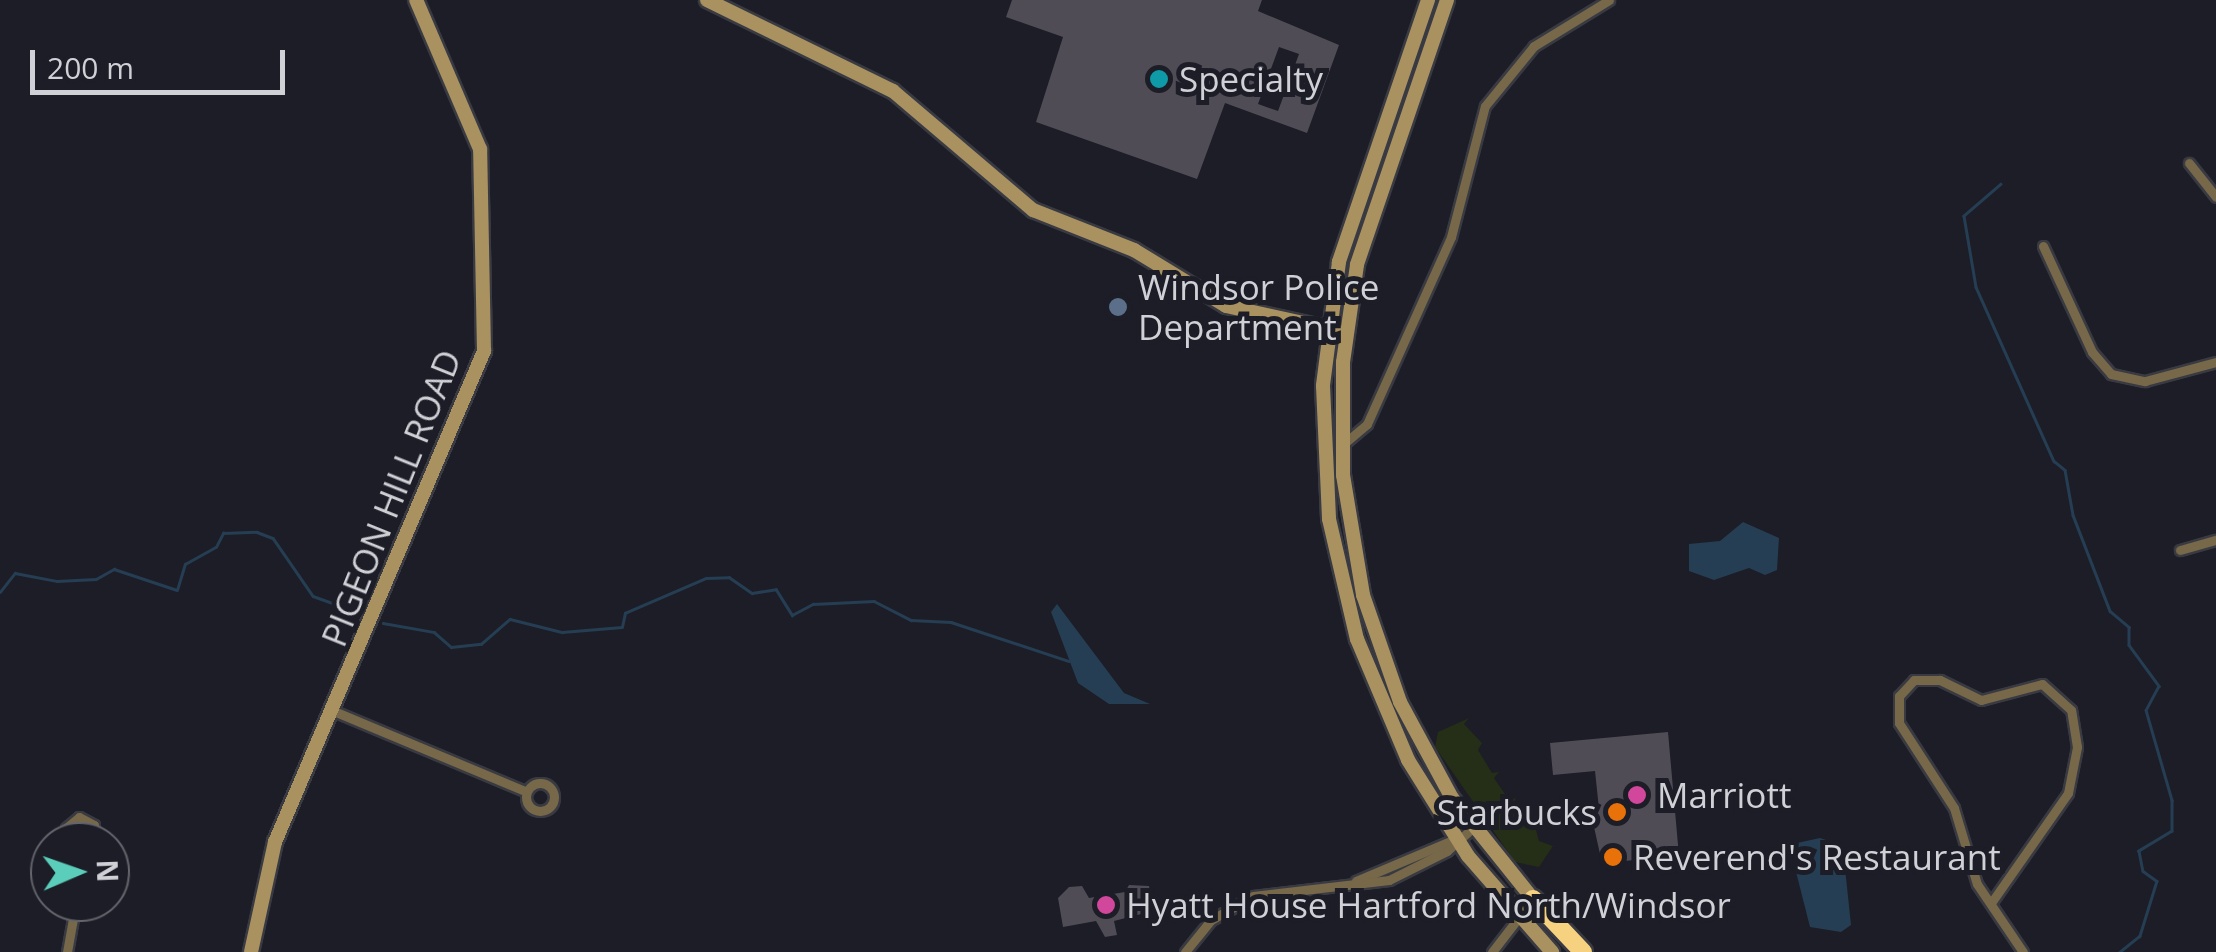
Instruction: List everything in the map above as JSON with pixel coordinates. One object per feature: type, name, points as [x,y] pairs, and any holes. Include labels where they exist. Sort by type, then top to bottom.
[{"type":"highway","points":[[1533,899],[1583,952]]},
{"type":"main road","name":"PIGEON HILL ROAD","points":[[251,952],[275,842],[336,712],[469,401],[486,338],[480,149],[416,0]]},
{"type":"main road","points":[[707,0],[893,91],[1033,210],[1130,248],[1226,306],[1346,331]]},
{"type":"main road","points":[[1428,0],[1362,180],[1328,329],[1323,447],[1336,555],[1361,653],[1400,746],[1455,839],[1552,952]]},
{"type":"main road","points":[[1447,0],[1368,220],[1346,331],[1341,446],[1354,552],[1378,645],[1417,738],[1474,828],[1533,899]]},
{"type":"main road","points":[[1336,555],[1354,552]]},
{"type":"main road","points":[[1361,653],[1378,645]]},
{"type":"street","points":[[1341,446],[1366,424],[1451,237],[1485,106],[1534,46],[1609,0]]},
{"type":"street","points":[[2189,164],[2216,197]]},
{"type":"street","points":[[2043,246],[2092,352],[2111,374],[2144,380],[2216,362]]},
{"type":"street","points":[[2180,550],[2216,540]]},
{"type":"street","points":[[1992,903],[2068,793],[2076,758],[2071,710],[2042,684],[1980,700],[1940,680],[1914,680],[1897,703],[1899,723],[1954,808],[1971,870],[2023,952]]},
{"type":"street","points":[[336,712],[527,792]]},
{"type":"street","points":[[1185,952],[1211,920],[1253,896],[1395,878],[1474,828]]},
{"type":"street","points":[[1492,952],[1533,899]]},
{"type":"street","points":[[67,952],[72,922]]},
{"type":"green space","points":[[1469,718],[1464,724],[1482,743],[1478,750],[1492,773],[1499,772],[1494,778],[1509,800],[1516,798],[1512,805],[1528,826],[1534,823],[1539,841],[1553,846],[1539,867],[1515,862],[1435,747],[1438,732]]},
{"type":"water","points":[[1743,522],[1779,538],[1777,570],[1765,575],[1749,568],[1714,580],[1689,571],[1689,544],[1720,541]]},
{"type":"water","points":[[1057,604],[1124,693],[1150,704],[1109,704],[1078,683],[1051,612]]},
{"type":"water","points":[[1820,838],[1832,842],[1845,868],[1851,925],[1841,932],[1810,927],[1794,864],[1797,843]]},
{"type":"building","name":"Specialty","points":[[1012,0],[1262,0],[1258,11],[1339,45],[1307,133],[1225,103],[1197,179],[1036,122],[1063,37],[1006,17]],"holes":[[[1279,47],[1299,54],[1278,111],[1258,104]]]},
{"type":"building","name":"Marriott","points":[[1668,732],[1679,856],[1602,863],[1592,818],[1599,809],[1595,771],[1553,775],[1550,743]]},
{"type":"building","name":"Hyatt House Hartford North/Windsor","points":[[1129,885],[1149,886],[1153,911],[1114,921],[1117,935],[1105,937],[1096,921],[1063,927],[1058,898],[1069,887],[1082,886],[1089,898],[1125,892]]},
{"type":"waterway","points":[[2001,184],[1964,216],[1976,287],[2054,461],[2065,470],[2073,515],[2110,611],[2129,627],[2129,645],[2159,686],[2146,710],[2172,800],[2172,831],[2139,851],[2143,871],[2157,881],[2140,936],[2120,952]]},
{"type":"waterway","points":[[0,592],[15,573],[57,581],[96,579],[114,569],[177,590],[185,564],[216,547],[223,533],[257,532],[273,538],[313,596],[363,614]]},
{"type":"waterway","points":[[383,623],[434,632],[451,647],[481,644],[510,619],[562,632],[622,627],[625,613],[706,578],[729,577],[752,593],[776,589],[792,615],[813,604],[874,601],[911,620],[951,622],[1069,661]]},
{"type":"place","name":"Specialty","points":[[1159,79]]},
{"type":"place","name":"Windsor Police Department","points":[[1118,307]]},
{"type":"place","name":"Marriott","points":[[1637,795]]},
{"type":"place","name":"Starbucks","points":[[1617,812]]},
{"type":"place","name":"Reverend's Restaurant","points":[[1613,857]]},
{"type":"place","name":"Hyatt House Hartford North/Windsor","points":[[1106,905]]}]
